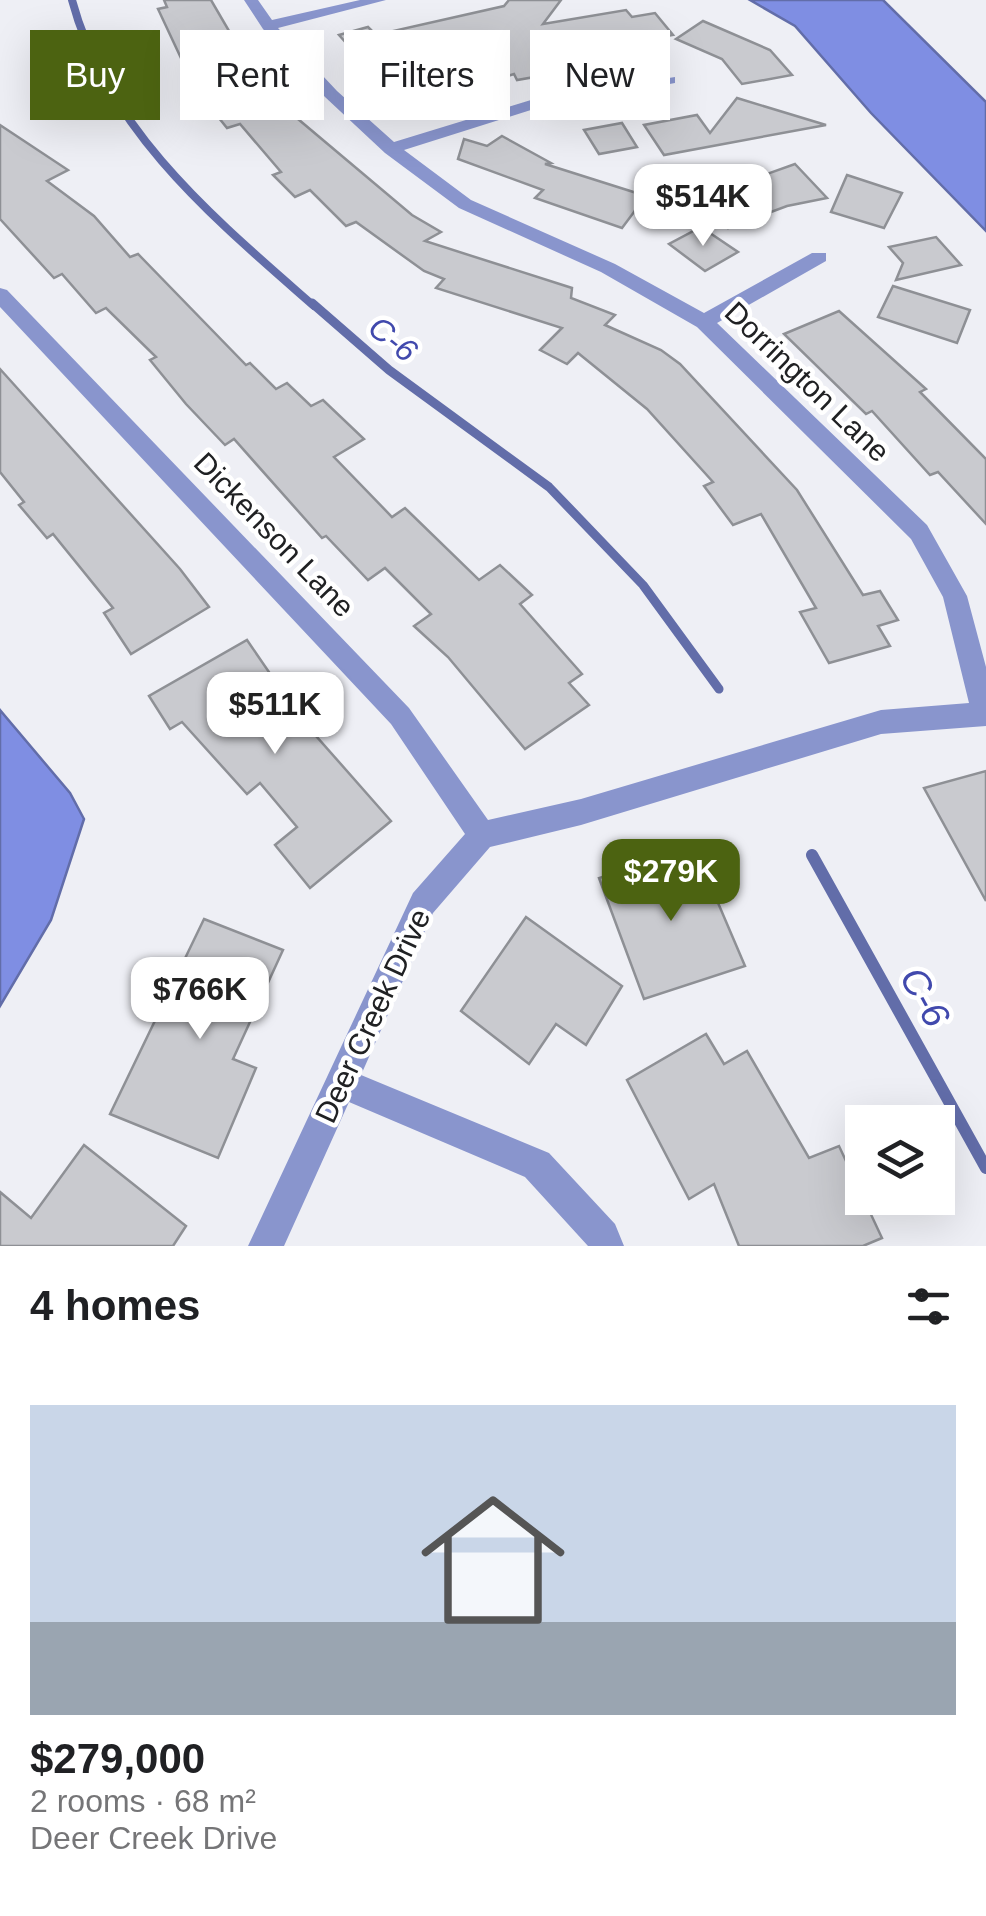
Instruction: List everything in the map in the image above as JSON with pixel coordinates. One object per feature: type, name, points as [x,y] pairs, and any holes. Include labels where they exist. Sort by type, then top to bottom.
[{"type":"street","name":"Dorrington Lane","points":[[251,0],[268,26],[390,149],[465,204],[608,268],[704,322],[919,532],[955,596],[985,714]]},
{"type":"street","points":[[268,26],[380,0]]},
{"type":"street","points":[[390,149],[530,105]]},
{"type":"street","points":[[704,322],[818,257]]},
{"type":"street","name":"Dickenson Lane","points":[[0,295],[400,716],[482,836]]},
{"type":"street","points":[[482,836],[582,812],[881,722],[985,714]]},
{"type":"street","name":"Deer Creek Drive","points":[[266,1246],[423,904],[482,836]]},
{"type":"street","points":[[342,1083],[538,1166],[603,1236],[606,1246]]},
{"type":"water","points":[[750,0],[883,0],[986,102],[986,231],[871,113],[795,26]]},
{"type":"water","points":[[0,710],[70,793],[84,819],[51,920],[0,1006]]},
{"type":"building","points":[[164,0],[211,0],[228,30],[180,30],[180,56],[158,9],[167,7]]},
{"type":"building","points":[[509,0],[561,0],[543,24],[626,10],[632,17],[655,13],[669,30],[530,30],[530,78],[517,80],[514,74],[510,75],[510,30],[398,30],[504,6]]},
{"type":"building","points":[[703,21],[770,50],[792,75],[742,84],[722,59],[676,39]]},
{"type":"building","points":[[737,98],[826,125],[664,155],[644,125],[697,115],[710,133]]},
{"type":"building","points":[[221,120],[299,120],[412,215],[441,232],[425,241],[572,288],[571,298],[615,315],[605,325],[661,350],[680,364],[797,490],[863,595],[880,591],[898,620],[878,626],[890,646],[829,663],[800,612],[816,608],[761,514],[733,525],[704,486],[713,482],[647,409],[578,353],[567,364],[540,350],[562,328],[436,288],[444,279],[424,271],[356,222],[346,226],[310,190],[295,197],[273,175],[281,172],[240,124],[227,128]]},
{"type":"building","points":[[622,123],[637,147],[599,154],[584,130]]},
{"type":"building","points":[[0,125],[68,170],[47,181],[94,216],[130,257],[138,254],[246,365],[250,363],[276,389],[287,383],[311,406],[323,400],[364,439],[334,457],[392,517],[405,508],[479,580],[500,565],[532,595],[520,604],[582,674],[569,683],[589,705],[525,749],[448,657],[414,626],[431,614],[385,568],[368,580],[326,536],[322,538],[234,439],[225,445],[186,404],[150,360],[156,357],[106,308],[96,313],[62,274],[54,278],[0,219]]},
{"type":"building","points":[[502,136],[551,163],[545,164],[646,196],[622,228],[535,198],[543,190],[458,159],[464,139],[487,146]]},
{"type":"building","points":[[795,164],[827,198],[787,206],[728,228],[697,199]]},
{"type":"building","points":[[847,175],[902,193],[884,228],[831,212]]},
{"type":"building","points":[[701,227],[738,252],[705,271],[669,244]]},
{"type":"building","points":[[936,237],[961,265],[896,280],[903,263],[889,247]]},
{"type":"building","points":[[893,286],[970,310],[957,343],[878,317]]},
{"type":"building","points":[[839,311],[926,389],[920,392],[986,459],[986,524],[938,472],[930,475],[872,411],[866,414],[784,334]]},
{"type":"building","points":[[0,369],[180,569],[209,607],[131,654],[104,613],[113,608],[53,534],[47,538],[19,505],[24,502],[0,472]]},
{"type":"building","points":[[247,640],[273,678],[325,730],[317,737],[391,821],[310,888],[275,845],[297,827],[260,783],[247,794],[182,722],[170,729],[149,696]]},
{"type":"building","points":[[986,771],[986,901],[924,788]]},
{"type":"building","points":[[695,849],[745,966],[644,999],[599,878]]},
{"type":"building","points":[[526,917],[622,986],[586,1045],[556,1024],[529,1064],[461,1011]]},
{"type":"building","points":[[204,919],[283,950],[233,1059],[256,1068],[218,1158],[110,1114]]},
{"type":"building","points":[[706,1034],[724,1064],[747,1051],[809,1158],[839,1146],[845,1159],[845,1215],[871,1215],[882,1238],[863,1246],[739,1246],[714,1184],[689,1199],[627,1080]]},
{"type":"building","points":[[84,1145],[186,1226],[173,1246],[0,1246],[0,1192],[31,1218]]},
{"type":"waterway","name":"C-6","points":[[72,0],[88,47],[138,132],[204,206],[314,306]]},
{"type":"waterway","name":"C-6","points":[[312,303],[389,370],[549,487],[643,585],[719,689]]},
{"type":"waterway","name":"C-6","points":[[812,855],[986,1168]]}]
